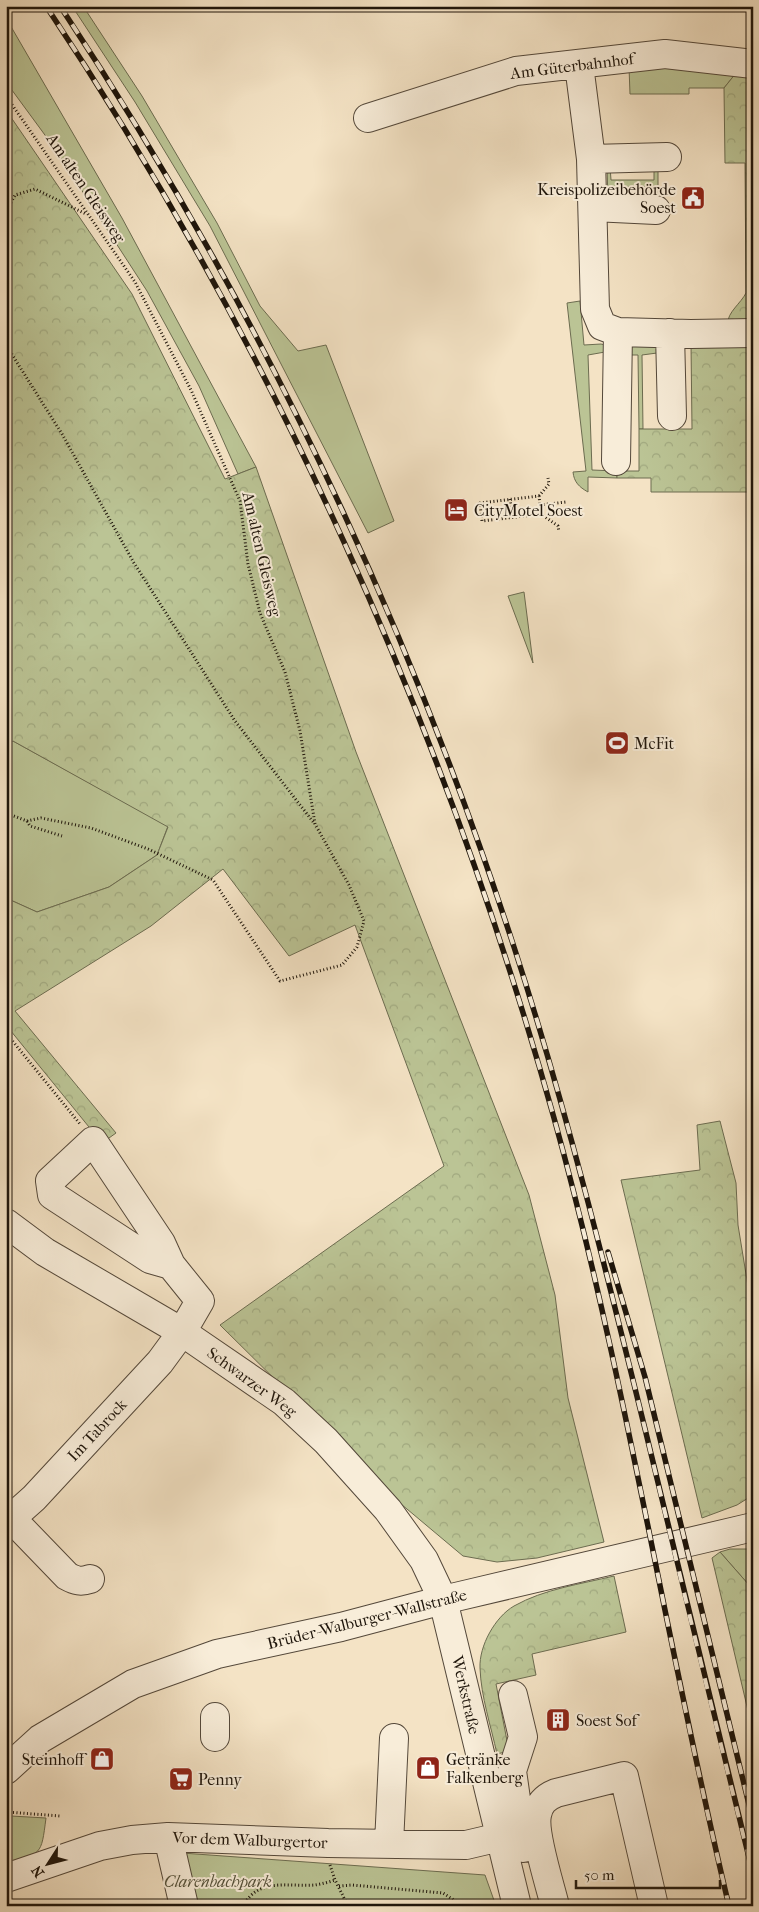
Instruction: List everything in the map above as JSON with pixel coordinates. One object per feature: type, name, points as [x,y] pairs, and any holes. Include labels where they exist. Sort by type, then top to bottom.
[{"type":"street","name":"Am Güterbahnhof","points":[[368,118],[516,71],[665,54],[753,64]]},
{"type":"street","points":[[579,65],[591,159],[595,309],[602,326],[618,332],[753,333]]},
{"type":"street","points":[[591,159],[667,158]]},
{"type":"street","points":[[593,208],[656,210]]},
{"type":"street","points":[[616,462],[618,332]]},
{"type":"street","points":[[670,333],[672,416]]},
{"type":"street","points":[[93,1140],[161,1243],[171,1265],[150,1259],[52,1195],[50,1181],[93,1140]]},
{"type":"street","name":"Schwarzer Weg","points":[[6,1223],[46,1252],[182,1332],[284,1402],[326,1441],[388,1510],[424,1560],[444,1600]]},
{"type":"street","name":"Im Tabrock","points":[[9,1521],[34,1498],[154,1369],[182,1332],[200,1301],[171,1265]]},
{"type":"street","points":[[9,1521],[67,1576],[74,1580],[90,1579]]},
{"type":"street","name":"Brüder-Walburger-Wallstraße","points":[[6,1770],[40,1739],[133,1684],[217,1654],[753,1527]]},
{"type":"street","name":"Werkstraße","points":[[444,1600],[514,1897]]},
{"type":"street","points":[[513,1695],[523,1737],[512,1771],[527,1874],[514,1897]]},
{"type":"street","points":[[389,1844],[394,1738]]},
{"type":"street","points":[[554,1906],[537,1830],[536,1816],[540,1805],[546,1797],[556,1793],[624,1776],[654,1906]]},
{"type":"street","points":[[168,1837],[184,1906]]},
{"type":"street","name":"Vor dem Walburgertor","points":[[6,1878],[100,1846],[132,1840],[168,1837],[328,1843],[466,1845],[500,1837]]},
{"type":"path","name":"Am alten Gleisweg","points":[[6,96],[19,112],[135,282],[191,390],[240,501],[248,564],[260,613],[285,672],[294,706],[300,731],[315,824],[349,885],[364,920],[357,948],[342,965],[280,981],[213,880],[148,849],[91,828],[41,818],[27,821]]},
{"type":"path","points":[[6,212],[14,195],[35,189],[87,214]]},
{"type":"path","points":[[6,345],[62,434],[134,563],[230,713],[315,824]]},
{"type":"path","points":[[548,478],[549,484],[540,496],[540,505],[542,514],[558,526],[559,532]]},
{"type":"path","points":[[540,496],[480,503],[482,521],[542,514]]},
{"type":"path","points":[[510,499],[512,517]]},
{"type":"path","points":[[540,505],[566,502]]},
{"type":"path","points":[[6,813],[27,821],[30,826],[62,836]]},
{"type":"path","points":[[6,1033],[93,1140]]},
{"type":"path","points":[[6,1812],[60,1816]]},
{"type":"path","points":[[328,1843],[328,1859],[335,1880],[348,1906]]},
{"type":"path","points":[[243,1906],[249,1896],[272,1884],[313,1885],[335,1880]]},
{"type":"path","points":[[339,1886],[352,1885],[443,1893],[463,1906]]},
{"type":"green space","points":[[72,6],[83,6],[142,96],[217,223],[260,306],[298,351],[326,345],[394,521],[368,533],[210,226],[135,102]]},
{"type":"green space","points":[[6,18],[122,218],[256,467],[238,474],[199,386],[147,291],[53,146],[6,82]]},
{"type":"green space","points":[[663,61],[736,73],[724,88],[689,88],[689,94],[630,94],[629,67]]},
{"type":"green space","points":[[753,71],[753,325],[728,323],[732,312],[746,293],[745,163],[725,163],[724,88],[736,73]]},
{"type":"green space","points":[[6,110],[132,294],[225,479],[256,467],[356,752],[529,1195],[555,1295],[568,1398],[604,1542],[537,1558],[497,1562],[463,1556],[401,1504],[220,1325],[444,1166],[355,925],[289,956],[223,869],[151,926],[15,1011],[116,1133],[102,1143],[6,1025],[6,898],[37,912],[109,887],[157,855],[168,827],[13,741],[6,746]]},
{"type":"green space","points":[[610,166],[611,180],[654,180],[654,167],[658,167],[658,201],[654,201],[654,187],[611,187],[611,200],[608,200],[607,167]]},
{"type":"green space","points":[[580,301],[584,345],[605,345],[605,352],[588,355],[592,470],[617,471],[617,478],[588,477],[588,492],[574,479],[573,472],[586,471],[567,303]]},
{"type":"green space","points":[[753,342],[753,492],[651,492],[651,478],[617,478],[617,471],[639,471],[639,429],[692,429],[691,344]]},
{"type":"green space","points":[[624,346],[656,346],[658,349],[657,353],[642,355],[643,429],[639,429],[638,355],[628,355]]},
{"type":"green space","points":[[524,592],[533,663],[508,596]]},
{"type":"green space","points":[[13,741],[168,826],[157,855],[109,887],[37,912],[6,898],[6,746]]},
{"type":"green space","points":[[720,1121],[736,1183],[738,1225],[753,1317],[753,1495],[737,1505],[702,1518],[621,1180],[700,1170],[697,1125]]},
{"type":"green space","points":[[730,1549],[753,1549],[753,1592],[720,1552]]},
{"type":"green space","points":[[720,1552],[753,1592],[753,1732],[712,1558]]},
{"type":"green space","points":[[614,1576],[626,1632],[532,1654],[536,1675],[496,1684],[509,1751],[497,1754],[484,1701],[480,1668],[482,1651],[489,1633],[507,1611],[526,1600],[563,1588]]},
{"type":"green space","points":[[11,1816],[46,1818],[43,1840],[38,1851],[27,1858],[6,1866],[6,1828]]},
{"type":"green space","name":"Clarenbachpark","points":[[182,1853],[485,1875],[496,1906],[197,1906]]},
{"type":"railway","points":[[46,6],[128,135],[206,268],[277,403],[344,542],[405,683],[460,826],[510,971],[554,1118],[580,1215],[624,1412],[706,1808],[729,1906]]},
{"type":"railway","points":[[60,6],[130,116],[197,229],[260,344],[319,461],[374,580],[425,701],[471,823],[533,1007],[584,1189],[631,1372],[753,1874]]},
{"type":"railway","points":[[608,1252],[645,1377],[753,1821]]},
{"type":"place","name":"Kreispolizeibehörde Soest","points":[[693,198]]},
{"type":"place","name":"CityMotel Soest","points":[[456,510]]},
{"type":"place","name":"McFit","points":[[617,743]]},
{"type":"place","name":"Soest Sof","points":[[558,1720]]},
{"type":"place","name":"Steinhoff","points":[[102,1759]]},
{"type":"place","name":"Getränke Falkenberg","points":[[428,1768]]},
{"type":"place","name":"Penny","points":[[181,1779]]}]
